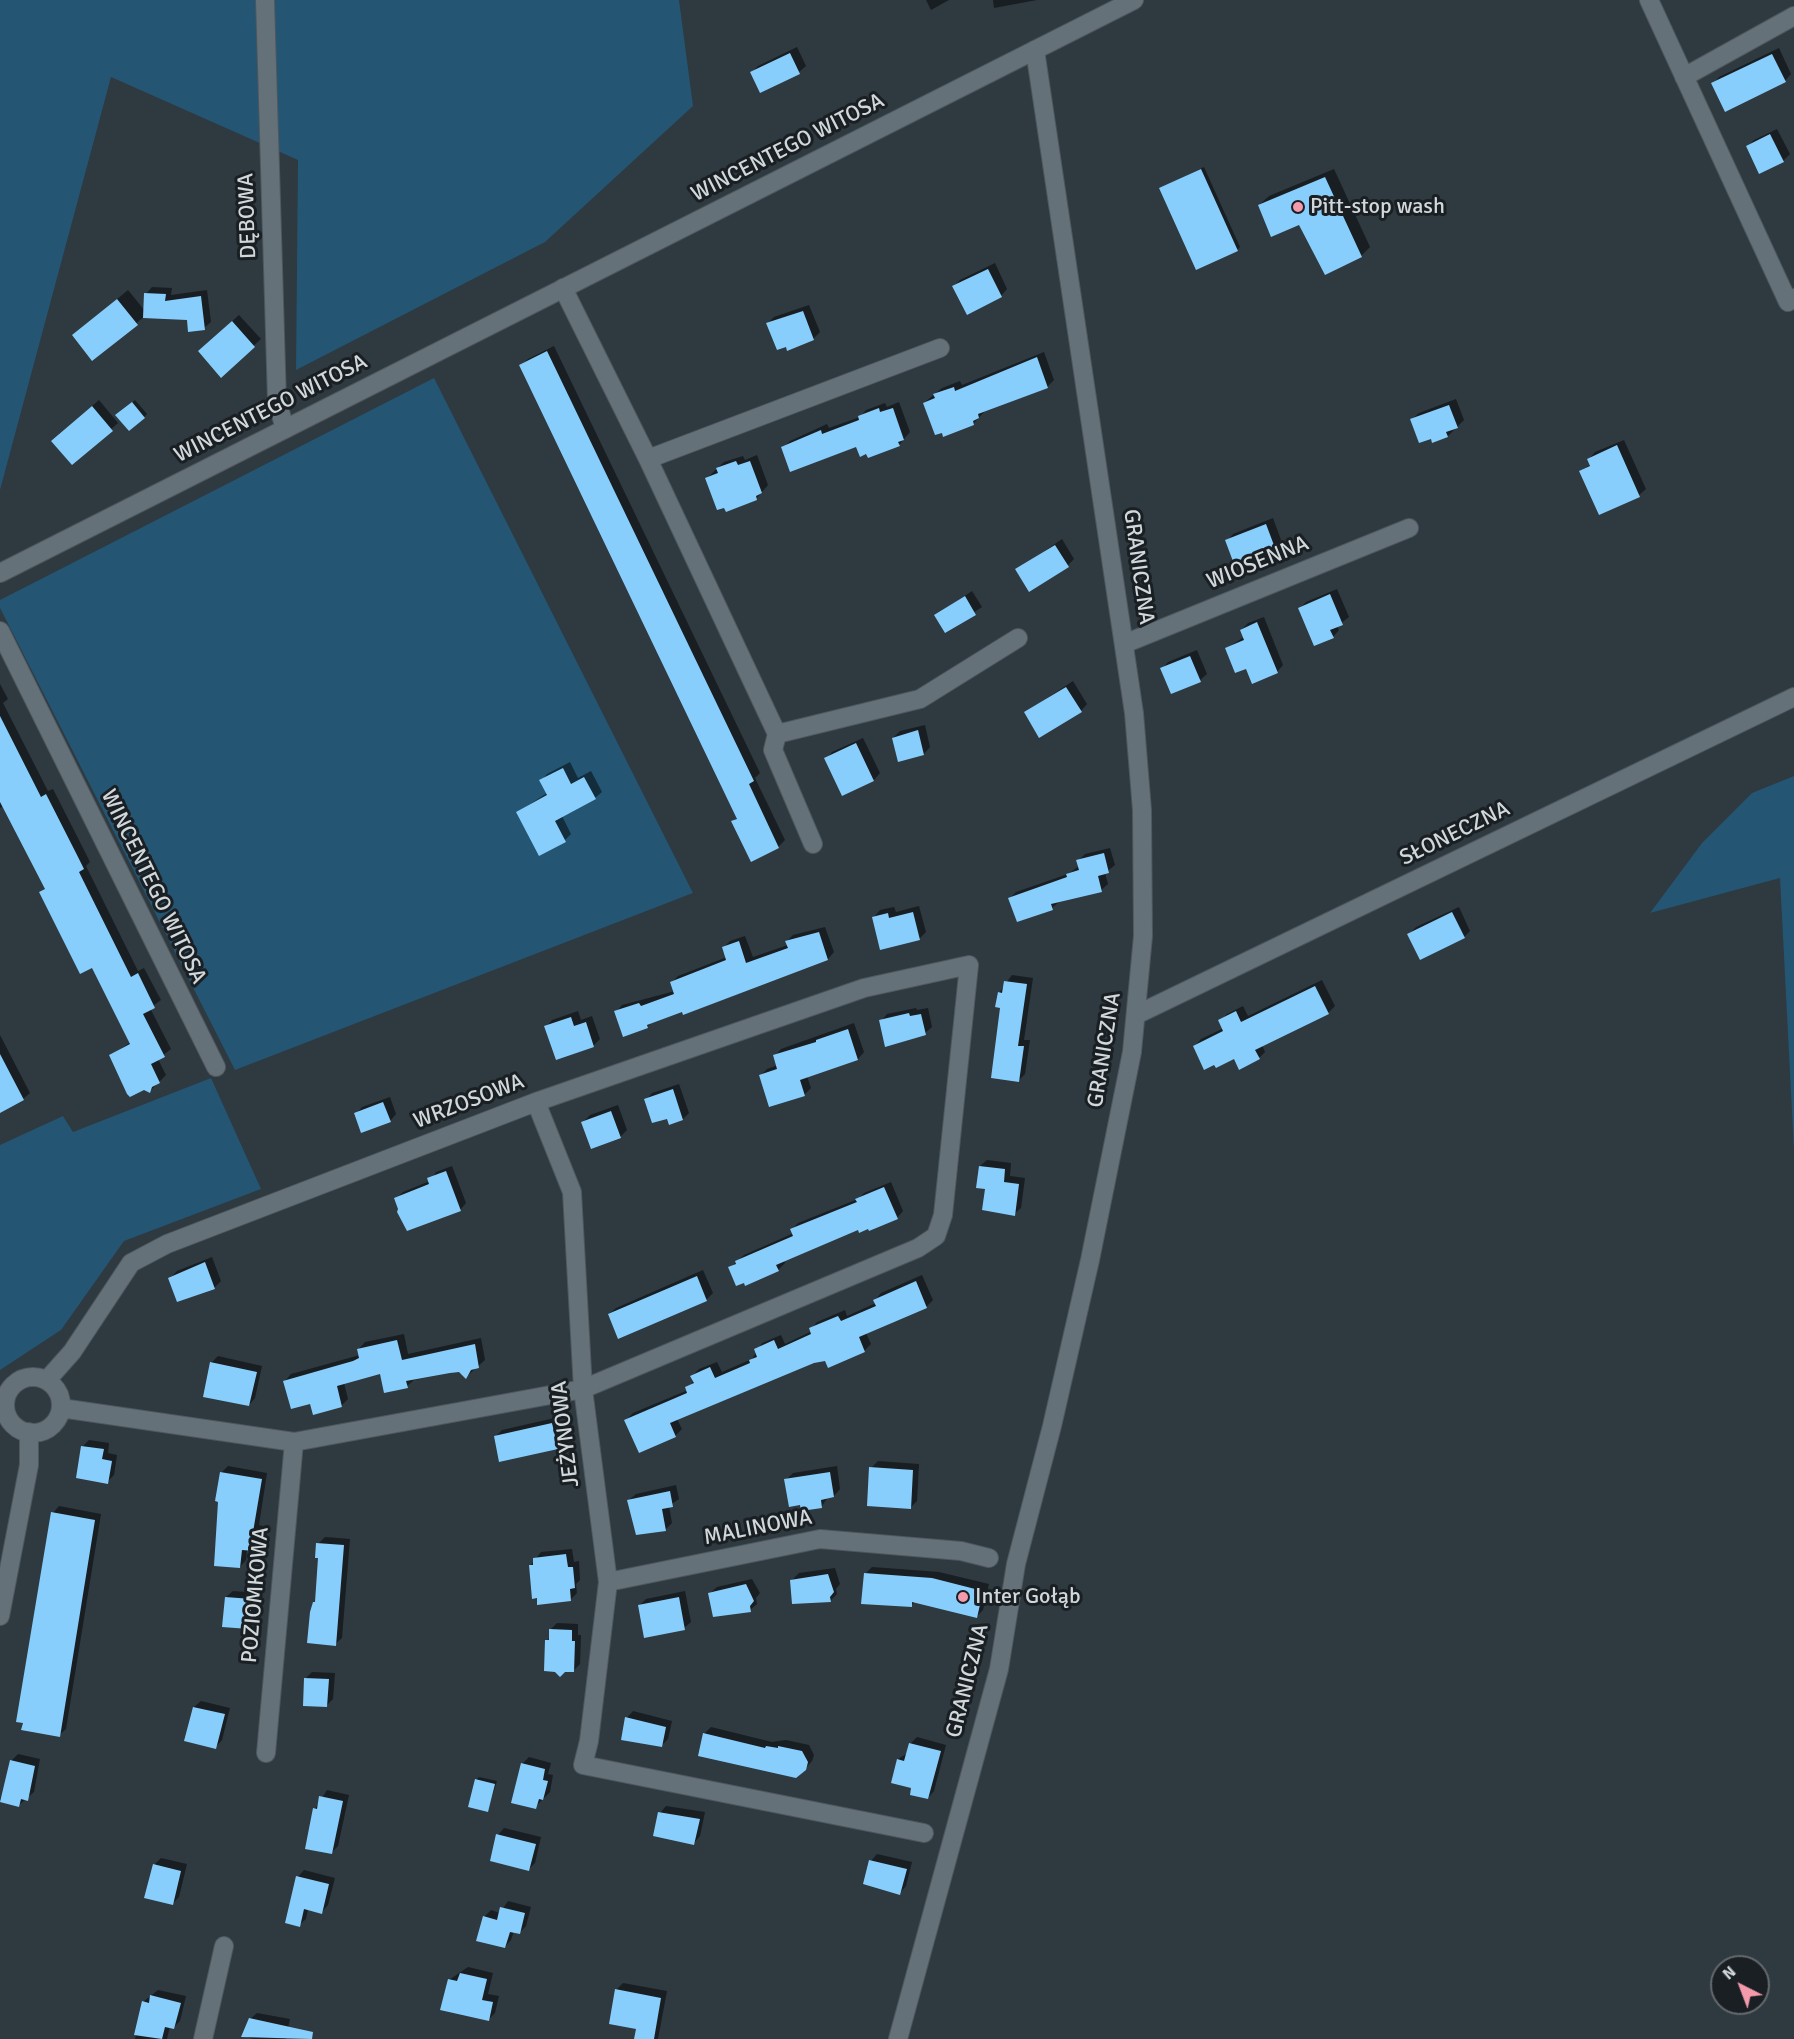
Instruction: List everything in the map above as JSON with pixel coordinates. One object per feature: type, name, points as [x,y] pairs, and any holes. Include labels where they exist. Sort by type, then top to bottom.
[{"type":"street","name":"DĘBOWA","points":[[265,0],[277,401],[285,429]]},
{"type":"street","name":"WINCENTEGO WITOSA","points":[[0,573],[1134,0]]},
{"type":"street","points":[[1649,0],[1792,305]]},
{"type":"street","points":[[1684,77],[1794,16]]},
{"type":"street","name":"GRANICZNA","points":[[898,2039],[999,1669],[1017,1564],[1052,1426],[1090,1260],[1132,1052],[1143,936],[1142,810],[1124,644],[1035,50]]},
{"type":"street","points":[[563,288],[648,459],[777,734],[773,750],[813,844]]},
{"type":"street","points":[[648,459],[939,348]]},
{"type":"street","name":"WIOSENNA","points":[[1124,644],[1409,528]]},
{"type":"street","name":"WINCENTEGO WITOSA","points":[[0,632],[216,1067]]},
{"type":"street","points":[[777,734],[920,699],[1018,638]]},
{"type":"street","name":"SŁONECZNA","points":[[1136,1015],[1794,697]]},
{"type":"street","name":"WRZOSOWA","points":[[47,1380],[72,1352],[131,1263],[166,1244],[536,1102],[864,988],[969,965],[943,1215],[936,1236],[918,1248],[584,1389]]},
{"type":"street","name":"JEŻYNOWA","points":[[536,1102],[572,1192],[584,1389],[608,1582],[589,1741],[583,1765],[924,1833]]},
{"type":"street","points":[[30,1377],[47,1380],[58,1392],[61,1408],[58,1416],[46,1429],[29,1432],[13,1425],[2,1401],[13,1384],[30,1377]]},
{"type":"street","points":[[61,1408],[294,1442],[584,1389]]},
{"type":"street","points":[[0,1616],[29,1466],[29,1432]]},
{"type":"street","name":"POZIOMKOWA","points":[[266,1753],[294,1442]]},
{"type":"street","name":"MALINOWA","points":[[608,1582],[820,1539],[961,1551],[989,1558]]},
{"type":"street","points":[[203,2039],[224,1946]]},
{"type":"shaded area","points":[[0,0],[679,0],[693,106],[545,242],[296,370],[298,160],[111,77],[0,490]]},
{"type":"shaded area","points":[[434,378],[693,893],[235,1070],[0,608],[0,600]]},
{"type":"shaded area","points":[[1794,776],[1794,1151],[1780,878],[1650,913],[1702,843],[1752,793]]},
{"type":"shaded area","points":[[211,1078],[261,1189],[124,1241],[61,1330],[0,1370],[0,1145],[63,1116],[73,1132]]},
{"type":"building","points":[[790,53],[800,74],[760,93],[750,72]]},
{"type":"building","points":[[1772,54],[1786,82],[1725,112],[1711,83]]},
{"type":"building","points":[[1770,134],[1784,162],[1759,174],[1746,146]]},
{"type":"building","points":[[1201,169],[1238,251],[1196,270],[1159,188]]},
{"type":"building","points":[[1325,177],[1362,257],[1325,275],[1299,225],[1271,237],[1258,205]]},
{"type":"building","points":[[988,269],[1002,297],[967,315],[952,286]]},
{"type":"building","points":[[144,293],[166,294],[165,301],[201,296],[205,330],[188,332],[187,320],[143,318]]},
{"type":"building","points":[[117,299],[138,325],[92,361],[72,335]]},
{"type":"building","points":[[803,311],[814,340],[787,351],[786,347],[777,350],[766,323]]},
{"type":"building","points":[[232,321],[255,347],[221,378],[198,351]]},
{"type":"building","points":[[547,351],[754,781],[749,784],[779,848],[751,862],[731,821],[737,819],[519,365]]},
{"type":"building","points":[[1037,357],[1048,388],[978,414],[979,418],[973,421],[974,425],[943,437],[942,433],[935,435],[923,403],[935,398],[933,394],[954,387],[955,391]]},
{"type":"building","points":[[132,402],[145,418],[129,431],[115,415]]},
{"type":"building","points":[[1449,405],[1458,428],[1446,432],[1448,437],[1432,443],[1431,439],[1419,443],[1410,419]]},
{"type":"building","points":[[92,406],[113,431],[72,465],[51,441]]},
{"type":"building","points":[[879,408],[880,412],[893,408],[904,440],[898,442],[900,446],[868,458],[866,454],[860,457],[856,447],[790,472],[781,447],[821,430],[822,434],[859,420],[858,416]]},
{"type":"building","points":[[1617,445],[1640,497],[1599,515],[1579,471],[1590,466],[1587,459]]},
{"type":"building","points":[[736,461],[738,465],[750,461],[762,493],[756,496],[757,500],[726,512],[724,508],[717,510],[705,478],[718,473],[716,468]]},
{"type":"building","points":[[1266,524],[1275,548],[1234,564],[1225,540]]},
{"type":"building","points":[[1055,545],[1069,567],[1029,592],[1015,569]]},
{"type":"building","points":[[1330,594],[1343,625],[1330,630],[1334,638],[1314,646],[1298,608]]},
{"type":"building","points":[[965,596],[976,615],[945,633],[934,615]]},
{"type":"building","points":[[1257,622],[1278,673],[1252,684],[1246,669],[1235,673],[1225,648],[1244,640],[1240,630]]},
{"type":"building","points":[[1190,656],[1201,682],[1171,694],[1160,668]]},
{"type":"building","points":[[1066,687],[1082,712],[1039,738],[1024,712]]},
{"type":"building","points":[[0,716],[41,797],[46,794],[76,853],[84,869],[79,872],[131,977],[138,973],[155,1008],[143,1014],[165,1057],[151,1064],[160,1083],[152,1087],[150,1093],[144,1090],[130,1097],[127,1094],[109,1055],[130,1044],[92,968],[80,974],[39,892],[45,889],[0,802]]},
{"type":"building","points":[[918,730],[924,755],[898,762],[892,738]]},
{"type":"building","points":[[856,743],[874,781],[842,796],[824,758]]},
{"type":"building","points":[[563,768],[571,784],[584,777],[596,799],[555,821],[566,842],[539,856],[516,812],[547,795],[539,780]]},
{"type":"building","points":[[1104,853],[1109,873],[1098,876],[1102,892],[1051,904],[1053,910],[1017,922],[1008,898],[1067,877],[1066,874],[1079,870],[1076,860]]},
{"type":"building","points":[[913,912],[920,940],[880,950],[872,917],[888,913],[889,918]]},
{"type":"building","points":[[1452,912],[1465,938],[1420,960],[1407,934]]},
{"type":"building","points":[[819,932],[828,960],[683,1015],[682,1012],[647,1025],[648,1028],[623,1037],[614,1011],[639,1003],[641,1006],[674,994],[670,982],[726,960],[722,947],[739,941],[746,963],[788,948],[785,941]]},
{"type":"building","points":[[1004,981],[1027,984],[1018,1046],[1024,1046],[1019,1082],[991,1078],[1000,1008],[995,1007],[998,992],[1002,993]]},
{"type":"building","points":[[1315,986],[1329,1014],[1255,1050],[1260,1059],[1239,1070],[1234,1059],[1216,1068],[1214,1065],[1204,1070],[1193,1046],[1223,1031],[1218,1020],[1236,1011],[1241,1022]]},
{"type":"building","points":[[909,1013],[910,1016],[921,1014],[926,1035],[885,1047],[879,1020]]},
{"type":"building","points":[[571,1017],[574,1026],[586,1022],[594,1047],[556,1060],[544,1026]]},
{"type":"building","points":[[848,1029],[858,1060],[800,1080],[805,1096],[769,1107],[759,1075],[777,1069],[773,1055],[816,1042],[816,1040]]},
{"type":"building","points":[[0,1054],[24,1100],[0,1113]]},
{"type":"building","points":[[673,1089],[683,1120],[669,1125],[667,1119],[652,1123],[644,1099]]},
{"type":"building","points":[[383,1102],[391,1122],[361,1133],[354,1113]]},
{"type":"building","points":[[611,1111],[621,1138],[591,1149],[581,1122]]},
{"type":"building","points":[[979,1166],[1005,1169],[1004,1182],[1019,1184],[1015,1216],[982,1210],[985,1189],[976,1188]]},
{"type":"building","points":[[446,1171],[461,1211],[407,1231],[397,1212],[394,1198],[429,1184],[427,1178]]},
{"type":"building","points":[[884,1187],[898,1219],[869,1231],[868,1229],[859,1233],[858,1230],[776,1265],[779,1271],[745,1286],[744,1283],[736,1286],[728,1267],[736,1264],[735,1261],[793,1236],[790,1229],[857,1202],[855,1199]]},
{"type":"building","points":[[205,1262],[215,1289],[177,1302],[168,1278]]},
{"type":"building","points":[[697,1276],[707,1301],[618,1339],[608,1314]]},
{"type":"building","points":[[916,1281],[927,1308],[859,1337],[865,1352],[828,1368],[825,1361],[814,1363],[670,1423],[676,1437],[639,1453],[624,1420],[687,1393],[685,1387],[694,1383],[690,1376],[710,1367],[715,1378],[750,1363],[749,1360],[757,1357],[754,1349],[774,1340],[778,1349],[811,1334],[809,1328],[838,1316],[841,1321],[876,1306],[873,1300]]},
{"type":"building","points":[[397,1340],[402,1360],[475,1344],[479,1368],[471,1370],[466,1379],[459,1372],[450,1373],[406,1381],[408,1388],[384,1393],[380,1374],[337,1386],[342,1407],[313,1415],[310,1404],[291,1409],[283,1381],[353,1361],[359,1358],[357,1349]]},
{"type":"building","points":[[210,1362],[257,1372],[249,1406],[203,1397]]},
{"type":"building","points":[[552,1423],[558,1449],[499,1462],[494,1436]]},
{"type":"building","points":[[81,1446],[104,1449],[102,1459],[112,1461],[108,1484],[76,1478]]},
{"type":"building","points":[[869,1467],[913,1470],[911,1509],[867,1506]]},
{"type":"building","points":[[220,1472],[262,1479],[253,1532],[256,1532],[255,1551],[242,1550],[240,1568],[214,1566],[218,1502],[215,1501]]},
{"type":"building","points":[[830,1472],[834,1497],[821,1500],[822,1508],[801,1511],[800,1505],[789,1507],[784,1479]]},
{"type":"building","points":[[670,1491],[673,1507],[662,1509],[666,1531],[636,1535],[627,1500]]},
{"type":"building","points":[[51,1512],[95,1520],[60,1737],[21,1730],[23,1723],[16,1722]]},
{"type":"building","points":[[316,1543],[344,1545],[336,1646],[307,1643],[310,1612],[315,1602],[318,1558],[315,1558]]},
{"type":"building","points":[[566,1554],[568,1567],[573,1567],[575,1588],[570,1589],[571,1601],[537,1605],[537,1598],[532,1599],[529,1565],[533,1565],[533,1558]]},
{"type":"building","points":[[864,1573],[932,1578],[983,1591],[977,1618],[912,1602],[912,1607],[861,1604]]},
{"type":"building","points":[[828,1574],[834,1592],[830,1597],[831,1602],[792,1604],[790,1580]]},
{"type":"building","points":[[746,1584],[754,1601],[750,1606],[751,1612],[713,1617],[708,1593]]},
{"type":"building","points":[[225,1597],[252,1599],[249,1629],[222,1627]]},
{"type":"building","points":[[679,1597],[685,1630],[644,1638],[638,1605]]},
{"type":"building","points":[[549,1629],[572,1630],[572,1641],[575,1641],[574,1672],[565,1672],[560,1677],[555,1672],[544,1671],[545,1640],[549,1640]]},
{"type":"building","points":[[304,1678],[329,1679],[327,1707],[303,1706]]},
{"type":"building","points":[[193,1707],[225,1714],[216,1749],[184,1741]]},
{"type":"building","points":[[625,1717],[666,1727],[662,1747],[621,1740]]},
{"type":"building","points":[[703,1733],[765,1748],[766,1746],[778,1748],[778,1746],[802,1751],[808,1762],[806,1770],[796,1778],[698,1756]]},
{"type":"building","points":[[909,1743],[941,1751],[928,1799],[910,1795],[911,1788],[891,1783],[897,1759],[904,1761]]},
{"type":"building","points":[[10,1760],[35,1766],[28,1801],[21,1799],[19,1807],[0,1802]]},
{"type":"building","points":[[521,1763],[545,1769],[543,1780],[548,1781],[543,1800],[539,1799],[536,1809],[511,1803]]},
{"type":"building","points":[[475,1779],[495,1784],[488,1812],[468,1807]]},
{"type":"building","points":[[319,1796],[343,1801],[332,1854],[305,1849],[313,1808],[317,1809]]},
{"type":"building","points":[[658,1812],[700,1819],[694,1845],[653,1836]]},
{"type":"building","points":[[496,1834],[536,1844],[529,1871],[490,1861]]},
{"type":"building","points":[[869,1860],[907,1869],[900,1895],[863,1884]]},
{"type":"building","points":[[153,1864],[181,1871],[173,1905],[144,1898]]},
{"type":"building","points":[[296,1876],[329,1884],[322,1914],[304,1909],[300,1927],[285,1923]]},
{"type":"building","points":[[500,1907],[525,1913],[520,1934],[510,1932],[505,1948],[476,1941],[483,1916],[497,1920]]},
{"type":"building","points":[[460,1973],[487,1979],[482,2000],[493,2002],[489,2021],[440,2010],[448,1979],[457,1981]]},
{"type":"building","points":[[615,1989],[661,1998],[654,2039],[634,2039],[636,2029],[609,2024]]},
{"type":"building","points":[[150,1995],[181,2003],[174,2029],[165,2027],[162,2039],[134,2035],[142,2001],[149,2003]]},
{"type":"building","points":[[249,2018],[313,2032],[312,2039],[241,2037]]},
{"type":"place","name":"Pitt-stop wash","points":[[1298,207]]},
{"type":"place","name":"Inter Gołąb","points":[[963,1597]]}]
